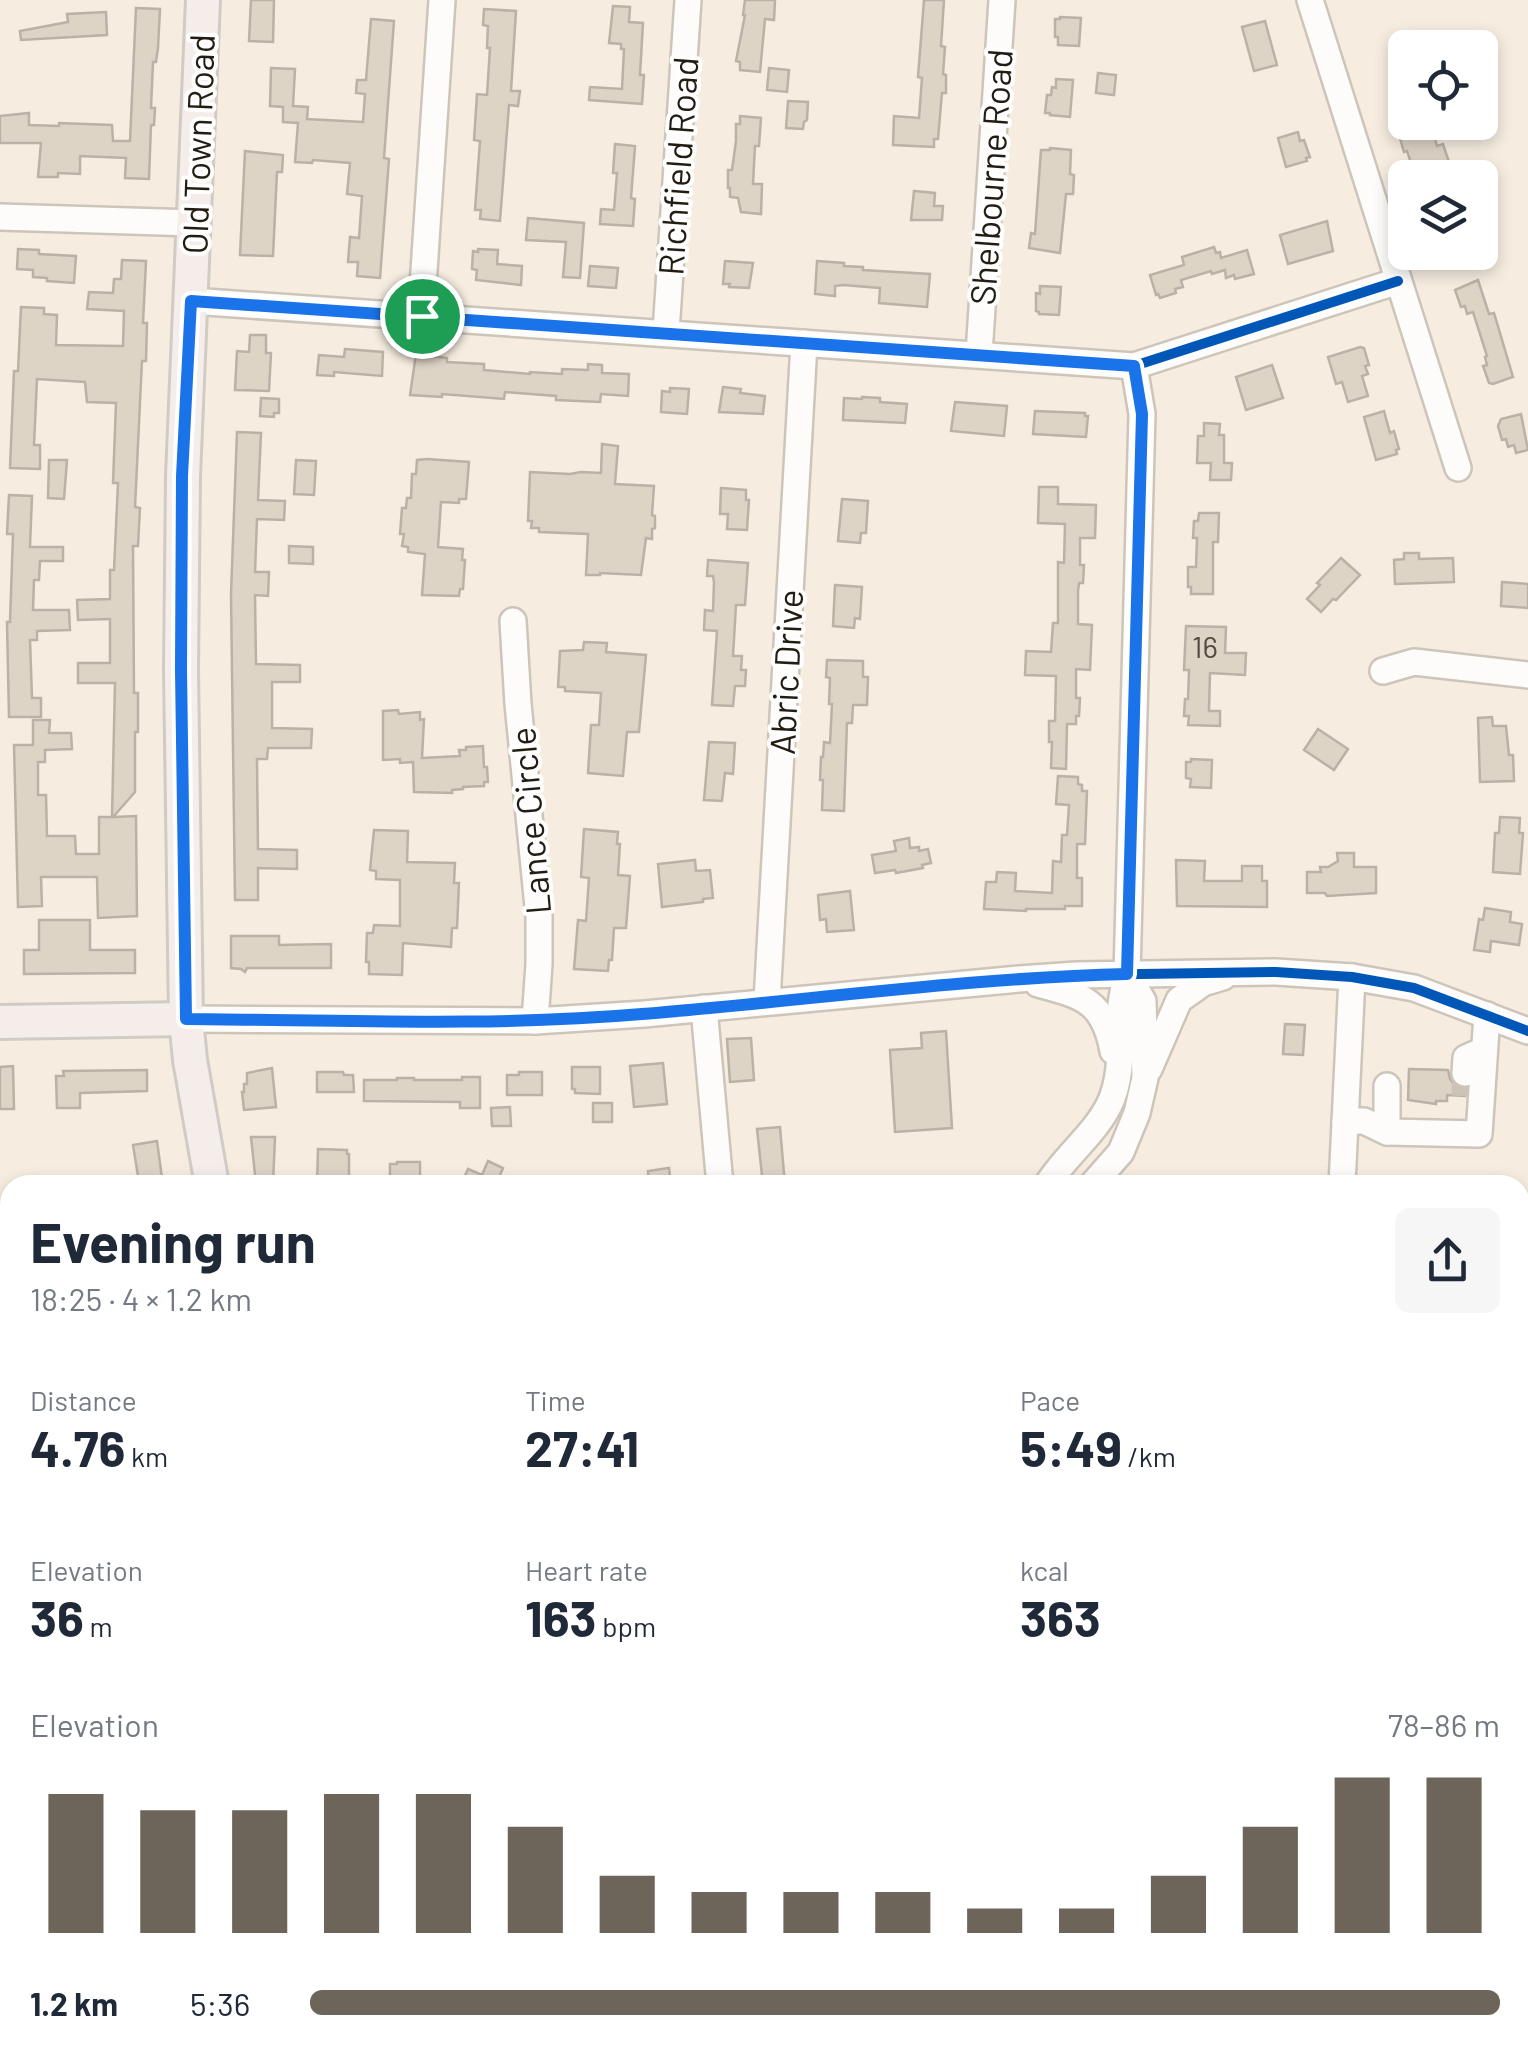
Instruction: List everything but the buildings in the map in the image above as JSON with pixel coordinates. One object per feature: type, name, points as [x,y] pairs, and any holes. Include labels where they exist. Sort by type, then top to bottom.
[{"type":"main road","name":"Old Town Road","points":[[203,0],[182,476],[181,632],[186,1019],[210,1175]]},
{"type":"main road","points":[[0,1022],[186,1019]]},
{"type":"street","points":[[422,316],[442,0]]},
{"type":"street","name":"Richfield Road","points":[[666,332],[688,0]]},
{"type":"street","name":"Shelbourne Road","points":[[979,354],[1002,0]]},
{"type":"street","points":[[1310,0],[1458,468]]},
{"type":"street","points":[[0,217],[194,222]]},
{"type":"street","points":[[191,301],[1134,366],[1398,281]]},
{"type":"street","name":"Abric Drive","points":[[767,1001],[804,344]]},
{"type":"street","points":[[1053,1175],[1100,1120],[1117,1081],[1121,1000],[1127,974],[1142,414],[1134,366]]},
{"type":"street","name":"Lance Circle","points":[[513,621],[539,916],[534,1021]]},
{"type":"street","points":[[1383,671],[1414,662],[1528,675]]},
{"type":"street","points":[[186,1019],[534,1021],[1019,979],[1276,972],[1352,977],[1414,988],[1528,1032]]},
{"type":"street","points":[[1127,974],[1143,1000],[1145,1078]]},
{"type":"street","points":[[1101,1175],[1121,1152],[1137,1113],[1145,1078],[1179,1000],[1204,983],[1234,974]]},
{"type":"street","points":[[1342,1175],[1352,977]]},
{"type":"street","points":[[1019,979],[1078,995],[1103,1016],[1117,1081]]},
{"type":"street","points":[[704,1008],[719,1175]]},
{"type":"street","points":[[1345,1121],[1364,1122],[1387,1132],[1479,1134],[1487,1015]]},
{"type":"street","points":[[1387,1132],[1400,1119],[1460,1119],[1464,1112],[1466,1058],[1484,1050]]},
{"type":"street","points":[[1387,1086],[1387,1132]]},
{"type":"tunnel","points":[[1464,1096],[1465,1073]]},
{"type":"cycle path","points":[[191,301],[1134,366],[1398,281]]},
{"type":"cycle path","points":[[186,1019],[535,1021],[1076,975],[1276,972],[1352,977],[1414,988],[1528,1031]]},
{"type":"route","points":[[191,301],[422,316],[1134,366],[1142,414],[1127,974],[1019,979],[534,1021],[186,1019],[182,476],[191,301]]}]
